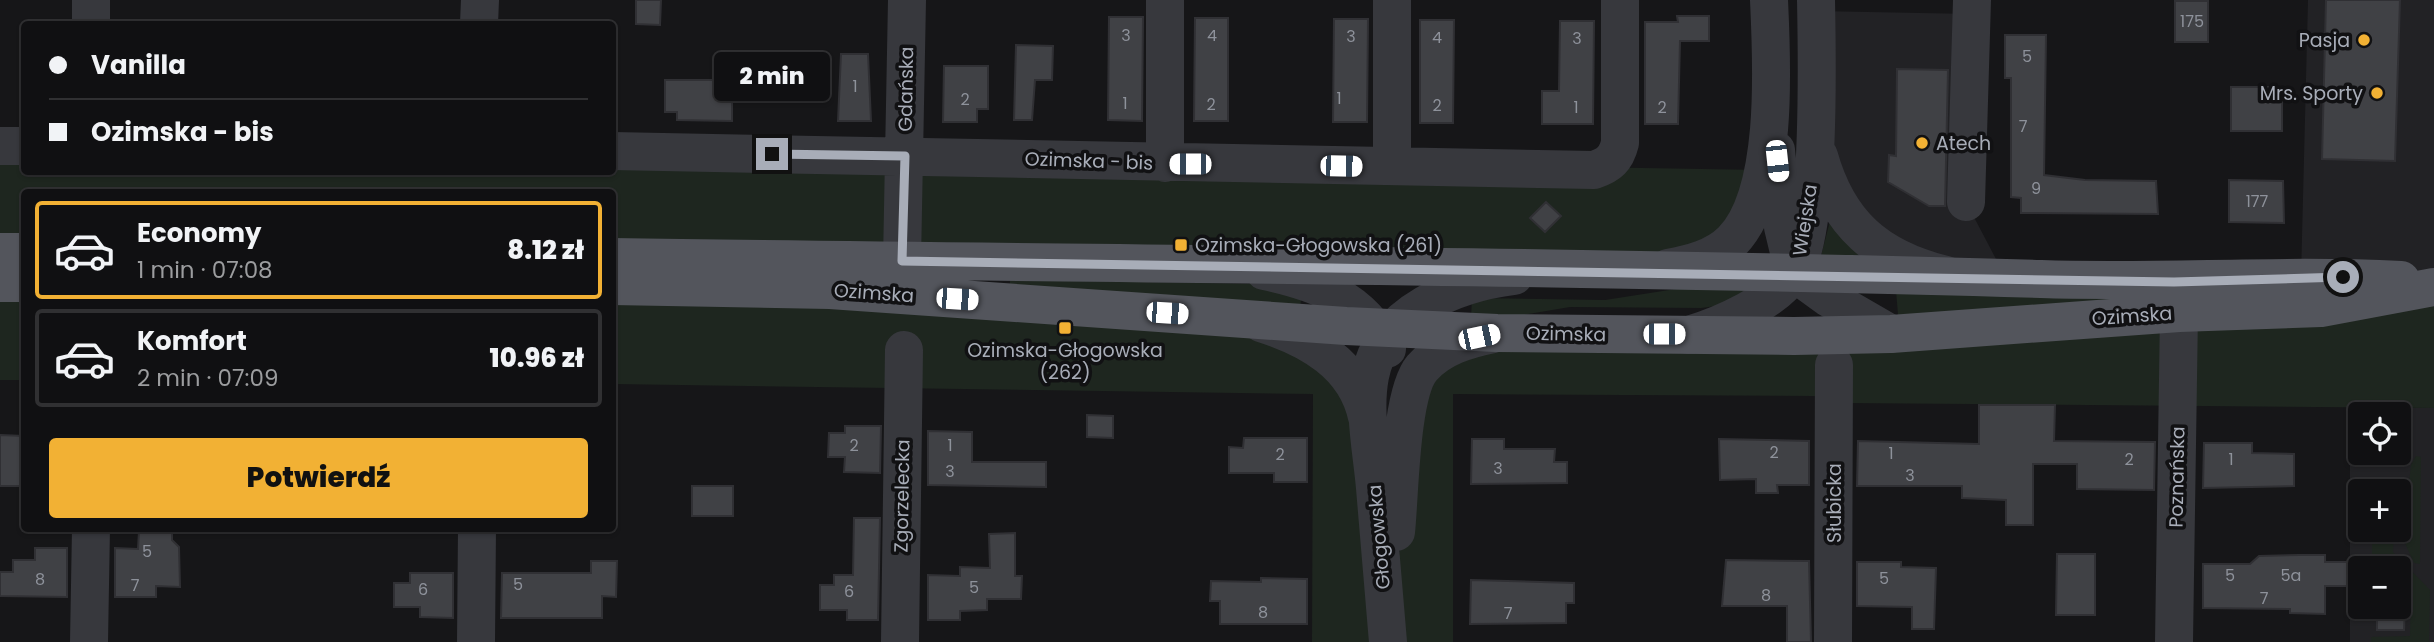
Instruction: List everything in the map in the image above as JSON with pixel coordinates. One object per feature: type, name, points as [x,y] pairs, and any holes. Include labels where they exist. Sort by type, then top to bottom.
[{"type":"main road","points":[[0,252],[21,252]]},
{"type":"main road","name":"Ozimska","points":[[616,257],[1794,273],[2174,282],[2320,276],[2434,285]]},
{"type":"main road","points":[[0,283],[21,283]]},
{"type":"main road","name":"Ozimska","points":[[616,286],[830,290],[1246,318],[1385,333],[1689,335],[1891,334],[2179,313],[2321,308],[2434,285]]},
{"type":"street","points":[[91,0],[91,21]]},
{"type":"street","points":[[479,21],[480,0]]},
{"type":"street","name":"Gdańska","points":[[902,261],[907,0]]},
{"type":"street","points":[[1165,0],[1165,163]]},
{"type":"street","points":[[1392,0],[1392,166]]},
{"type":"street","name":"Ozimska - bis","points":[[616,151],[1594,170],[1608,166],[1620,143],[1620,0]]},
{"type":"street","points":[[1769,0],[1783,227],[1794,273],[1827,297],[1891,334]]},
{"type":"street","name":"Wiejska","points":[[1689,335],[1716,326],[1759,304],[1794,273],[1808,228],[1815,142],[1816,0]]},
{"type":"street","points":[[1966,202],[1972,0]]},
{"type":"street","points":[[1650,271],[1706,258],[1721,250],[1742,228],[1762,170],[1773,92]]},
{"type":"street","points":[[1815,142],[1828,184],[1858,232],[1908,261],[1958,278]]},
{"type":"street","points":[[0,146],[21,146]]},
{"type":"street","points":[[1234,266],[1288,276],[1340,295],[1385,333],[1424,305],[1462,287],[1509,276],[1589,271]]},
{"type":"street","name":"Poznańska","points":[[2174,642],[2179,313]]},
{"type":"street","name":"Głogowska","points":[[1246,318],[1296,335],[1319,348],[1340,366],[1360,396],[1370,432]]},
{"type":"street","name":"Głogowska","points":[[1385,333],[1370,378],[1370,432],[1388,642]]},
{"type":"street","name":"Głogowska","points":[[1385,333],[1398,380],[1404,458]]},
{"type":"street","name":"Głogowska","points":[[1388,642],[1411,392],[1423,367],[1450,347],[1497,333]]},
{"type":"street","name":"Zgorzelecka","points":[[900,642],[904,350]]},
{"type":"street","name":"Słubicka","points":[[1833,642],[1834,365]]},
{"type":"street","points":[[89,642],[91,532]]},
{"type":"street","points":[[476,642],[477,532]]},
{"type":"shaded area","points":[[2308,0],[2434,0],[2434,283],[2301,277]]},
{"type":"shaded area","points":[[1817,11],[1972,14],[1966,202],[2006,278],[1958,278],[1840,207]]},
{"type":"shaded area","points":[[0,146],[21,146],[21,175],[616,175],[616,151],[1762,170],[1706,258],[616,257],[616,189],[21,189],[21,252],[0,252]]},
{"type":"shaded area","points":[[1830,221],[1863,255],[1821,256]]},
{"type":"shaded area","points":[[1010,280],[1261,284],[1302,289],[1300,310],[1010,285]]},
{"type":"shaded area","points":[[0,283],[21,283],[21,380],[0,380]]},
{"type":"shaded area","points":[[616,286],[1246,318],[1345,371],[1388,637],[1418,415],[1443,366],[1478,351],[2434,287],[2434,408],[2411,408],[2411,402],[2348,402],[2348,407],[1843,403],[1814,396],[1453,394],[1453,642],[1312,642],[1313,394],[616,384]]},
{"type":"shaded area","points":[[1682,288],[1747,288],[1745,294],[1716,306],[1701,308],[1570,307],[1505,318],[1471,318],[1472,298],[1605,300]]},
{"type":"shaded area","points":[[1896,290],[2166,299],[1898,315]]},
{"type":"shaded area","points":[[2411,408],[2434,408],[2434,642],[2350,642],[2350,619],[2411,619],[2411,556],[2350,556],[2350,542],[2411,542],[2411,479],[2350,479],[2350,465],[2411,465]]},
{"type":"shaded area","points":[[2416,456],[2421,457],[2420,564],[2414,563],[2404,542],[2411,542],[2411,465]]},
{"type":"shaded area","points":[[2372,542],[2393,542],[2393,552],[2397,556],[2372,556]]},
{"type":"shaded area","points":[[2411,570],[2430,590],[2429,642],[2371,642],[2371,637],[2410,636]]},
{"type":"building","points":[[636,0],[661,0],[660,25],[636,24]]},
{"type":"building","points":[[2326,0],[2400,0],[2395,161],[2322,159]]},
{"type":"building","points":[[2175,1],[2208,1],[2208,42],[2175,42]]},
{"type":"building","points":[[1677,16],[1709,16],[1709,41],[1680,41],[1678,124],[1645,124],[1645,22],[1678,22]]},
{"type":"building","points":[[1109,17],[1143,17],[1142,121],[1108,120]]},
{"type":"building","points":[[1195,18],[1228,18],[1228,121],[1194,121]]},
{"type":"building","points":[[1334,19],[1368,19],[1367,122],[1333,122]]},
{"type":"building","points":[[1420,20],[1454,20],[1453,123],[1420,123]]},
{"type":"building","points":[[1560,21],[1594,21],[1593,124],[1542,124],[1542,91],[1559,91]]},
{"type":"building","points":[[2005,35],[2046,35],[2044,175],[2085,180],[2156,181],[2158,214],[2021,213],[2021,198],[2011,197],[2011,78],[2005,78]]},
{"type":"building","points":[[1016,45],[1053,46],[1052,80],[1035,80],[1032,120],[1014,120]]},
{"type":"building","points":[[841,54],[868,54],[871,121],[838,121]]},
{"type":"building","points":[[944,66],[988,66],[988,109],[977,109],[977,122],[943,122]]},
{"type":"building","name":"Atech","points":[[1897,69],[1948,70],[1945,206],[1929,206],[1888,182],[1889,155],[1896,156]]},
{"type":"building","points":[[665,80],[732,80],[732,121],[677,120],[677,112],[665,112]]},
{"type":"building","points":[[2231,87],[2282,87],[2282,131],[2231,131]]},
{"type":"building","points":[[2229,180],[2283,181],[2284,223],[2229,222]]},
{"type":"building","points":[[1546,202],[1561,216],[1545,232],[1530,218]]},
{"type":"building","points":[[1979,405],[2055,405],[2054,441],[2155,442],[2154,490],[2077,489],[2077,464],[2033,464],[2033,525],[2006,525],[2006,500],[1962,498],[1962,486],[1857,486],[1858,441],[1979,444]]},
{"type":"building","points":[[1087,415],[1113,416],[1113,438],[1087,437]]},
{"type":"building","points":[[845,426],[881,426],[880,473],[844,472],[845,457],[828,457],[829,433],[845,433]]},
{"type":"building","points":[[928,431],[972,432],[972,462],[1046,462],[1046,487],[928,485]]},
{"type":"building","points":[[0,435],[21,436],[21,486],[0,486]]},
{"type":"building","points":[[1244,438],[1307,438],[1307,482],[1274,482],[1274,473],[1229,473],[1229,447],[1243,448]]},
{"type":"building","points":[[1472,439],[1504,439],[1504,449],[1555,449],[1554,462],[1567,462],[1567,483],[1471,484]]},
{"type":"building","points":[[1719,439],[1809,441],[1809,485],[1777,485],[1778,493],[1756,493],[1756,479],[1720,480]]},
{"type":"building","points":[[2204,443],[2252,443],[2252,453],[2294,454],[2294,486],[2203,488]]},
{"type":"building","points":[[692,486],[733,486],[733,516],[692,516]]},
{"type":"building","points":[[854,518],[880,518],[878,620],[847,620],[847,610],[820,610],[820,585],[834,585],[834,575],[853,575]]},
{"type":"building","points":[[139,532],[172,532],[172,540],[179,547],[180,587],[156,586],[156,597],[115,597],[115,548],[138,549]]},
{"type":"building","points":[[1015,533],[1015,576],[1022,576],[1021,599],[987,599],[987,610],[960,611],[960,620],[928,620],[928,575],[960,576],[960,567],[990,568],[989,534]]},
{"type":"building","points":[[35,548],[67,548],[67,597],[0,596],[0,572],[13,572],[13,560],[35,560]]},
{"type":"building","points":[[2057,554],[2095,554],[2095,615],[2056,615]]},
{"type":"building","points":[[2325,555],[2325,562],[2348,562],[2348,586],[2325,586],[2325,614],[2290,613],[2290,609],[2203,608],[2203,564],[2250,564],[2259,556]]},
{"type":"building","points":[[1726,560],[1809,561],[1811,642],[1787,642],[1787,606],[1722,606]]},
{"type":"building","points":[[591,561],[617,561],[616,597],[602,596],[602,618],[501,618],[502,573],[591,573]]},
{"type":"building","points":[[1857,562],[1901,562],[1901,567],[1936,568],[1934,629],[1912,629],[1912,607],[1857,606]]},
{"type":"building","points":[[410,573],[453,573],[453,618],[420,617],[420,607],[394,607],[394,583],[410,583]]},
{"type":"building","points":[[1261,578],[1307,579],[1307,624],[1220,624],[1220,601],[1210,601],[1211,581],[1261,582]]},
{"type":"building","points":[[1471,580],[1574,583],[1574,603],[1566,603],[1566,623],[1470,624]]},
{"type":"building","points":[[2377,619],[2404,619],[2404,630],[2377,630]]},
{"type":"place","name":"Pasja","points":[[2364,40]]},
{"type":"place","name":"Mrs. Sporty","points":[[2377,93]]},
{"type":"place","name":"Atech","points":[[1922,143]]},
{"type":"place","name":"Ozimska-Głogowska (261)","points":[[1181,245]]},
{"type":"place","name":"Ozimska-Głogowska (262)","points":[[1065,328]]},
{"type":"route","points":[[772,154],[905,156],[902,261],[1794,273],[2174,282],[2343,277]]}]
